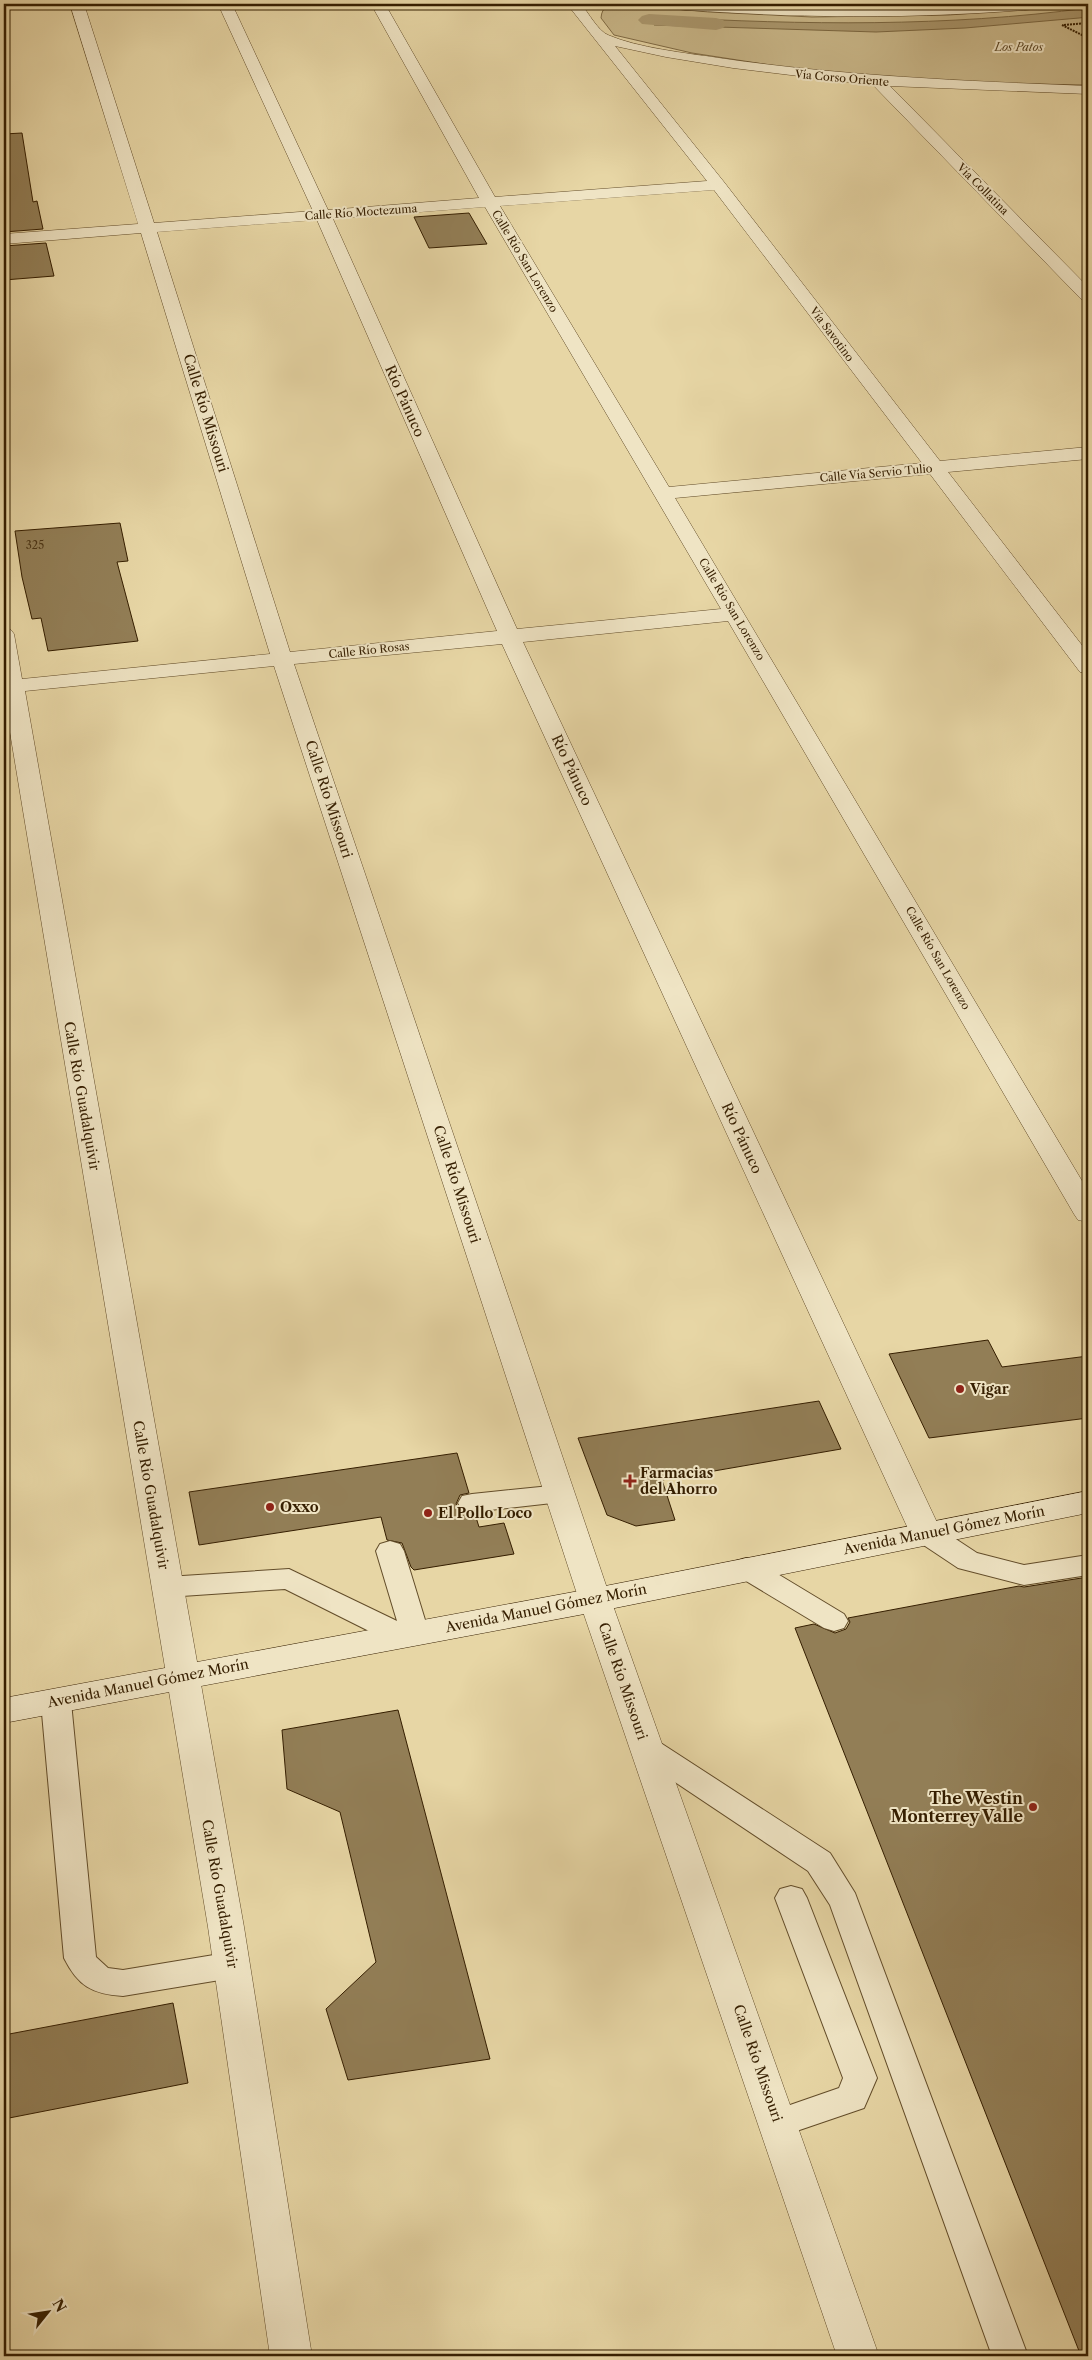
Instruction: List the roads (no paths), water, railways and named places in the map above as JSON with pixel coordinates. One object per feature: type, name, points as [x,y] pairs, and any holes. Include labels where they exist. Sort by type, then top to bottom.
[{"type":"street","name":"Calle Río Missouri","points":[[77,4],[282,659],[595,1600],[779,2123],[858,2356]]},
{"type":"street","name":"Río Pánuco","points":[[225,4],[323,215],[510,637],[926,1534]]},
{"type":"street","name":"Calle Río San Lorenzo","points":[[378,4],[490,202],[664,493],[1088,1214]]},
{"type":"street","name":"Vía Savotino","points":[[574,4],[718,185],[1088,667]]},
{"type":"street","points":[[659,4],[772,11],[858,13],[941,11],[1048,4]]},
{"type":"street","name":"Vía Corso Oriente","points":[[600,37],[666,54],[789,73],[878,82],[1088,90]]},
{"type":"street","name":"Vía Collatina","points":[[878,82],[1088,296]]},
{"type":"street","name":"Calle Río Moctezuma","points":[[4,238],[718,185]]},
{"type":"street","name":"Calle Vía Servio Tulio","points":[[664,493],[1088,453]]},
{"type":"street","name":"Calle Río Rosas","points":[[8,687],[735,614]]},
{"type":"street","name":"Calle Río Guadalquivir","points":[[4,634],[8,687],[232,1965],[291,2356]]},
{"type":"street","name":"Avenida Manuel Gómez Morín","points":[[4,1711],[182,1676],[595,1600],[746,1568],[1088,1502]]},
{"type":"lane","points":[[472,1503],[560,1494]]},
{"type":"lane","points":[[926,1534],[968,1561],[1024,1575],[1088,1565]]},
{"type":"lane","points":[[390,1551],[408,1634]]},
{"type":"lane","points":[[746,1568],[834,1621]]},
{"type":"lane","points":[[167,1587],[289,1579],[408,1634]]},
{"type":"lane","points":[[56,1702],[80,1958],[84,1969],[95,1978],[108,1983],[123,1983],[232,1965]]},
{"type":"lane","points":[[646,1748],[819,1862],[844,1902],[1010,2356]]},
{"type":"lane","points":[[779,2123],[852,2098],[860,2078],[791,1898]]},
{"type":"waterway","points":[[649,20],[716,24]]},
{"type":"place","name":"Vigar","points":[[960,1389]]},
{"type":"place","name":"Farmacias del Ahorro","points":[[630,1481]]},
{"type":"place","name":"Oxxo","points":[[270,1507]]},
{"type":"place","name":"El Pollo Loco","points":[[428,1513]]},
{"type":"place","name":"The Westin Monterrey Valle","points":[[1033,1807]]},
{"type":"park label","name":"Los Patos","points":[[1019,47]]}]
